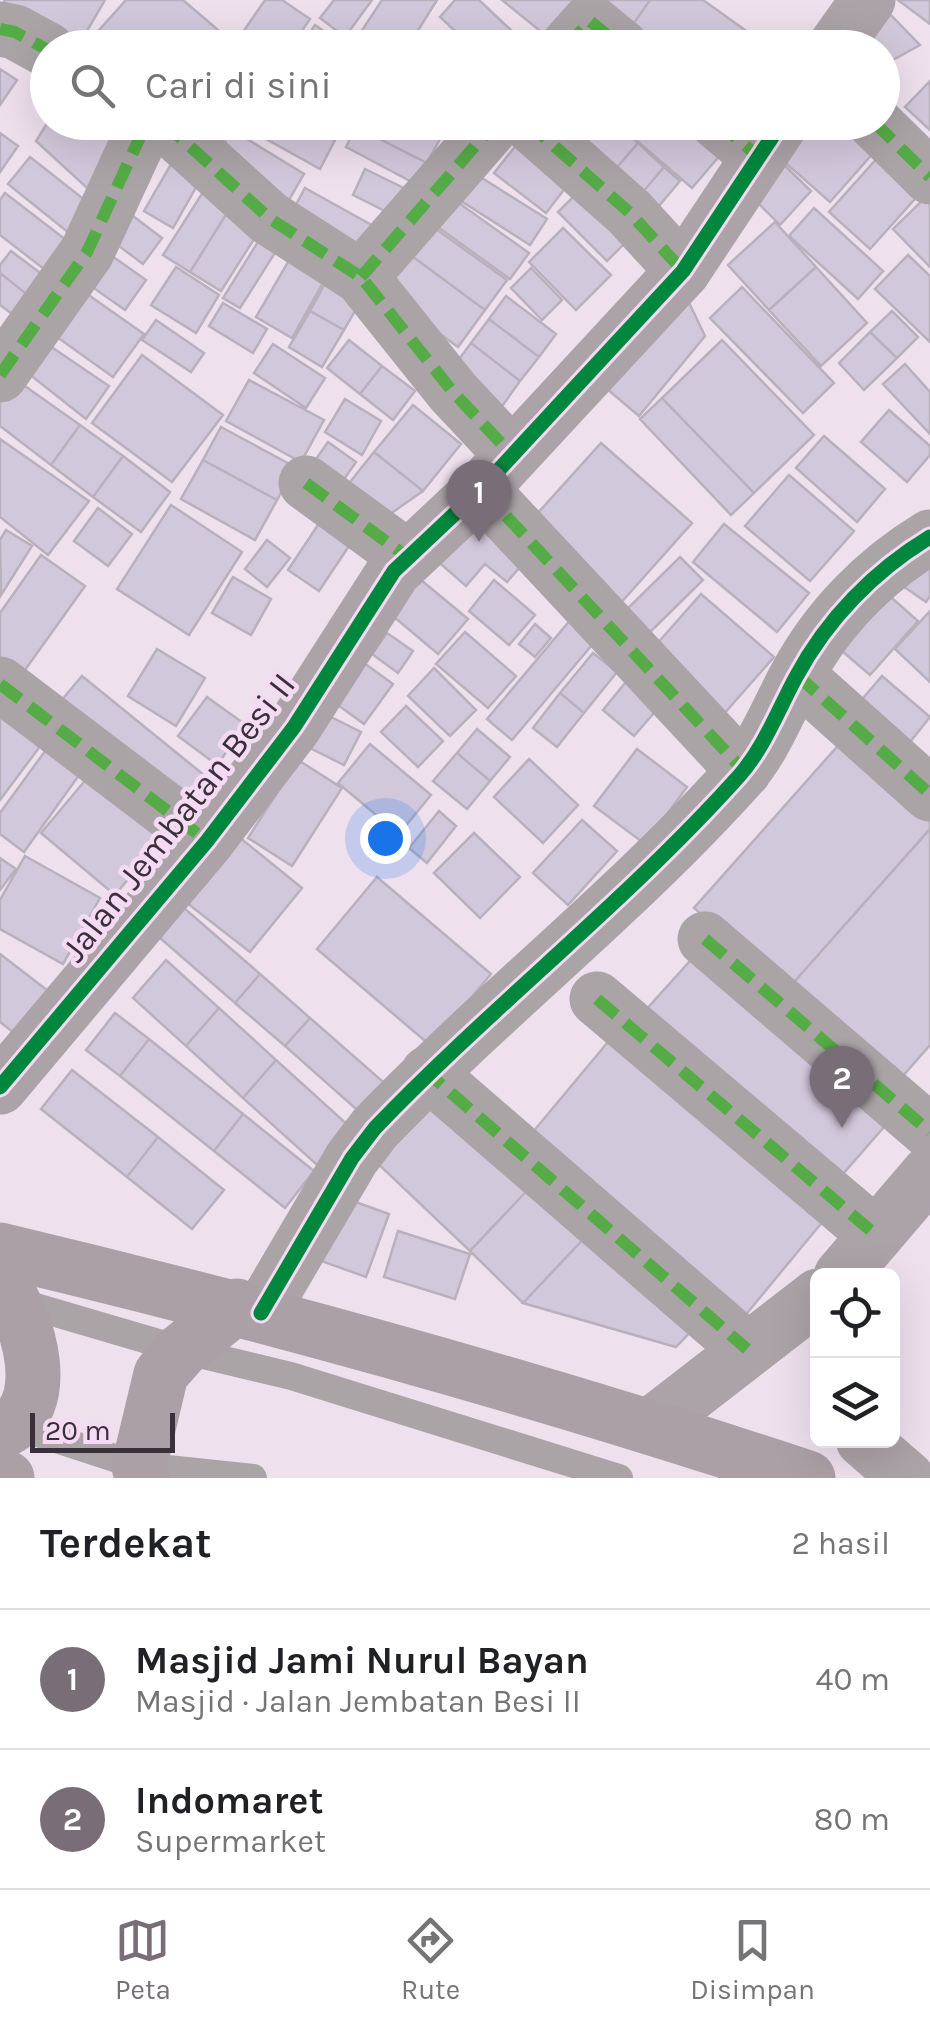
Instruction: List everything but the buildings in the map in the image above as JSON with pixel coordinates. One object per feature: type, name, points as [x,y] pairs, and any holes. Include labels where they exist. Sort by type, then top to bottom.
[{"type":"highway","points":[[0,1250],[249,1309],[650,1426],[808,1478]]},
{"type":"highway","points":[[4,1446],[28,1405],[32,1362],[26,1321],[5,1293]]},
{"type":"highway","points":[[141,1472],[161,1374],[182,1350],[249,1309]]},
{"type":"street","points":[[847,30],[868,0]]},
{"type":"street","points":[[582,30],[590,21],[601,30]]},
{"type":"street","points":[[0,29],[30,42]]},
{"type":"street","points":[[0,375],[87,252],[138,140]]},
{"type":"street","points":[[183,140],[269,218],[362,276],[454,392],[496,472],[744,771]]},
{"type":"street","points":[[362,276],[480,140]]},
{"type":"street","points":[[547,140],[629,212],[683,271]]},
{"type":"street","name":"Jalan Jembatan Besi II","points":[[0,1087],[206,842],[294,728],[364,613],[406,556],[496,472],[683,271],[771,140]]},
{"type":"street","points":[[892,140],[930,177]]},
{"type":"street","points":[[306,483],[406,556]]},
{"type":"street","points":[[249,1309],[352,1158],[428,1073],[653,869],[744,771],[797,675],[856,595],[890,561],[930,536]]},
{"type":"street","points":[[797,675],[930,794]]},
{"type":"street","points":[[0,684],[206,842]]},
{"type":"street","points":[[704,939],[930,1132]]},
{"type":"street","points":[[597,999],[876,1235]]},
{"type":"street","points":[[428,1073],[747,1349]]},
{"type":"street","points":[[848,1268],[930,1172]]},
{"type":"street","points":[[650,1426],[810,1302]]},
{"type":"street","points":[[872,1448],[907,1478]]},
{"type":"lane","points":[[5,1293],[182,1350],[291,1376],[619,1478]]},
{"type":"lane","points":[[4,1446],[141,1472],[253,1478]]},
{"type":"marked path","points":[[582,30],[590,21],[601,30]]},
{"type":"marked path","points":[[0,29],[30,40]]},
{"type":"marked path","points":[[0,375],[87,252],[139,140]]},
{"type":"marked path","points":[[183,140],[269,218],[361,277],[453,392],[512,455]]},
{"type":"marked path","points":[[361,277],[480,140]]},
{"type":"marked path","points":[[547,140],[629,212],[683,271]]},
{"type":"marked path","points":[[739,140],[759,157]]},
{"type":"marked path","points":[[892,140],[930,177]]},
{"type":"marked path","points":[[306,483],[406,556]]},
{"type":"marked path","points":[[481,489],[744,771]]},
{"type":"marked path","points":[[797,675],[930,794]]},
{"type":"marked path","points":[[0,684],[207,841]]},
{"type":"marked path","points":[[705,939],[930,1132]]},
{"type":"marked path","points":[[597,999],[876,1235]]},
{"type":"marked path","points":[[433,1068],[428,1073],[747,1349]]},
{"type":"cycle path","points":[[0,1087],[207,841],[294,727],[394,571],[481,489],[683,271],[770,140]]},
{"type":"cycle path","points":[[261,1313],[352,1158],[375,1128],[696,822],[748,765],[808,656],[837,616],[871,581],[930,537]]},
{"type":"place","name":"Masjid Jami Nurul Bayan","points":[[479,542]]},
{"type":"place","name":"Indomaret","points":[[842,1128]]}]
